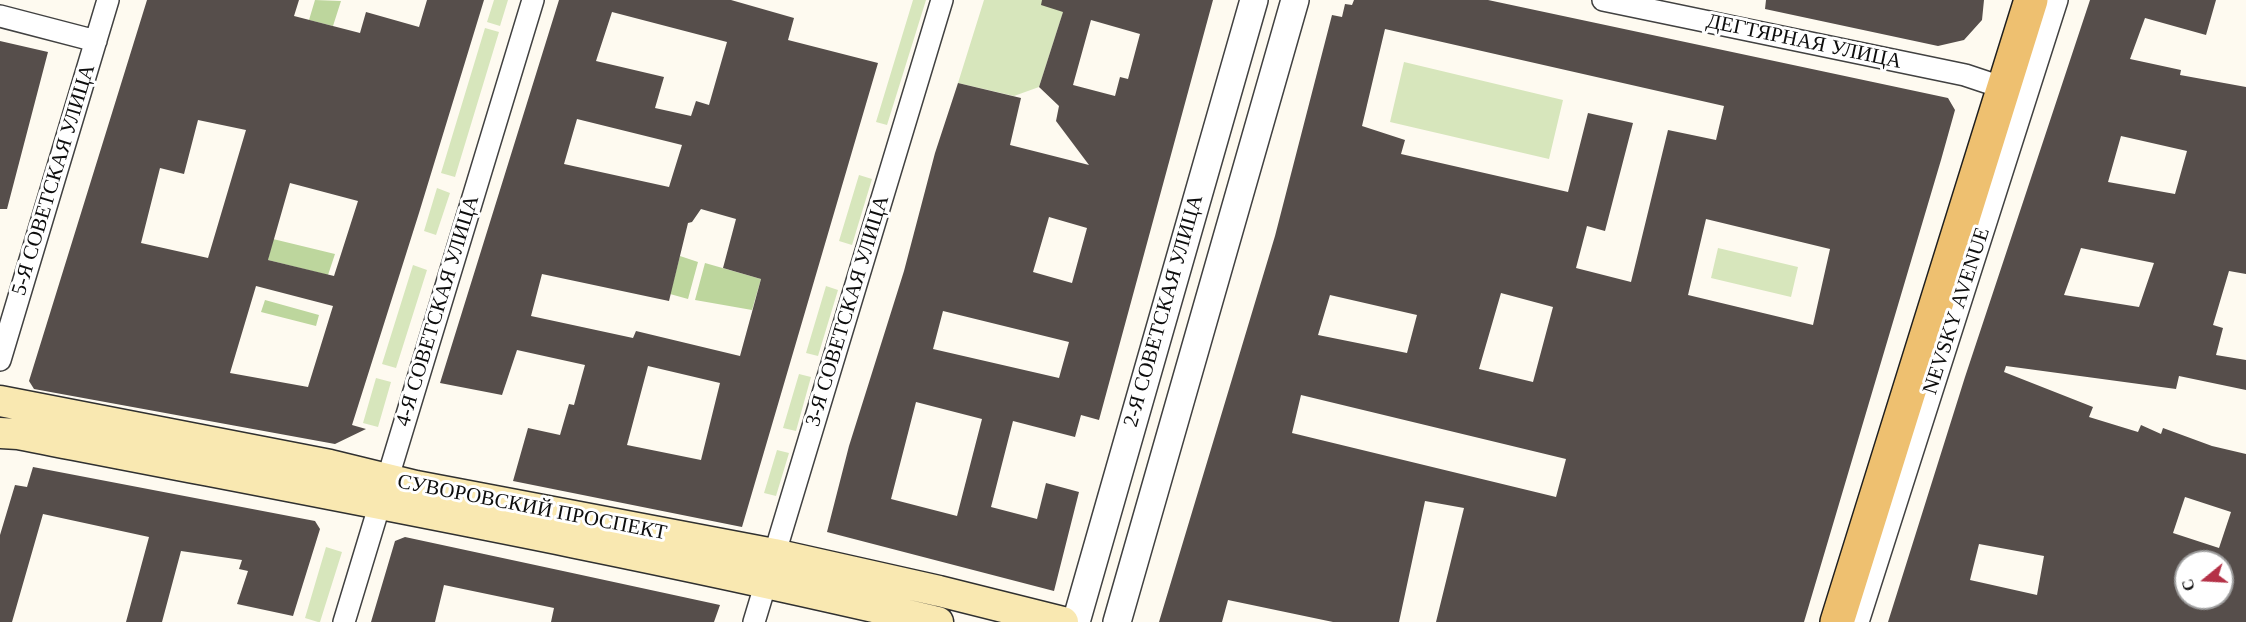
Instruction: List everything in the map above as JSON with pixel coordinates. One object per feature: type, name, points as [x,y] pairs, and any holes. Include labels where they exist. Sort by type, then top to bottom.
[{"type":"main road","name":"NEVSKY AVENUE","points":[[1837,622],[2031,0]]},
{"type":"main road","name":"СУВОРОВСКИЙ ПРОСПЕКТ","points":[[0,401],[330,465],[383,492],[527,533],[938,622]]},
{"type":"main road","name":"СУВОРОВСКИЙ ПРОСПЕКТ","points":[[0,433],[774,554],[1063,622]]},
{"type":"street","name":"5-Я СОВЕТСКАЯ УЛИЦА","points":[[0,360],[108,0]]},
{"type":"street","name":"4-Я СОВЕТСКАЯ УЛИЦА","points":[[344,622],[532,0]]},
{"type":"street","name":"3-Я СОВЕТСКАЯ УЛИЦА","points":[[754,622],[942,0]]},
{"type":"street","name":"2-Я СОВЕТСКАЯ УЛИЦА","points":[[1076,622],[1254,0]]},
{"type":"street","name":"2-Я СОВЕТСКАЯ УЛИЦА","points":[[1117,622],[1295,0]]},
{"type":"street","name":"ДЕГТЯРНАЯ УЛИЦА","points":[[1603,0],[1965,75],[2004,88]]},
{"type":"street","name":"NEVSKY AVENUE","points":[[1858,622],[2057,0]]},
{"type":"street","points":[[0,16],[96,41]]},
{"type":"green space","points":[[315,0],[341,1],[333,26],[309,20]]},
{"type":"green space","points":[[494,0],[508,0],[500,26],[487,22]]},
{"type":"green space","points":[[913,0],[926,0],[887,125],[876,122]]},
{"type":"green space","points":[[984,0],[1067,0],[1039,87],[1014,96],[958,83]]},
{"type":"green space","points":[[485,28],[499,32],[455,177],[441,173]]},
{"type":"green space","points":[[1404,62],[1563,100],[1549,159],[1390,122]]},
{"type":"green space","points":[[859,175],[872,179],[852,245],[839,241]]},
{"type":"green space","points":[[437,188],[450,193],[436,235],[424,231]]},
{"type":"green space","points":[[273,239],[335,254],[328,275],[268,260]]},
{"type":"green space","points":[[1718,248],[1798,267],[1791,297],[1711,278]]},
{"type":"green space","points":[[680,256],[698,262],[688,299],[670,294]]},
{"type":"green space","points":[[705,263],[761,279],[752,310],[695,300]]},
{"type":"green space","points":[[413,265],[427,270],[396,368],[382,364]]},
{"type":"green space","points":[[826,286],[838,290],[818,356],[806,353]]},
{"type":"green space","points":[[265,300],[319,315],[316,326],[261,312]]},
{"type":"green space","points":[[799,374],[811,377],[796,431],[783,428]]},
{"type":"green space","points":[[376,378],[391,382],[378,427],[363,423]]},
{"type":"green space","points":[[777,450],[789,453],[776,496],[764,493]]},
{"type":"green space","points":[[326,547],[342,552],[320,622],[318,622],[305,618]]},
{"type":"building","points":[[147,0],[299,0],[294,16],[360,33],[366,12],[419,27],[427,0],[484,0],[352,425],[366,429],[335,444],[34,389],[29,381]],"holes":[[[198,120],[246,130],[208,258],[141,243],[160,168],[184,174]],[[290,183],[358,201],[334,276],[268,260]],[[256,286],[333,306],[308,387],[230,373]]]},
{"type":"building","points":[[559,0],[731,0],[794,18],[788,40],[878,63],[742,527],[513,481],[528,428],[560,435],[569,404],[574,405],[585,365],[517,350],[502,395],[440,383]],"holes":[[[612,12],[727,42],[709,105],[696,101],[691,116],[655,108],[664,77],[596,61]],[[577,119],[682,145],[669,187],[564,164]],[[701,209],[736,219],[723,268],[761,279],[740,356],[636,331],[633,338],[531,316],[542,274],[669,301],[688,223],[692,222]],[[648,366],[720,383],[701,460],[627,445]]]},
{"type":"building","points":[[1042,0],[1213,0],[1099,420],[1081,415],[1075,437],[1013,421],[991,507],[1037,519],[1046,483],[1079,492],[1054,591],[827,532],[849,446],[904,271],[935,153],[958,83],[1021,98],[1010,145],[1089,165],[1056,121],[1059,106],[1039,87],[1063,12],[1041,5]],"holes":[[[1091,20],[1140,34],[1128,79],[1120,77],[1115,96],[1073,85]],[[1049,217],[1087,228],[1072,283],[1033,272]],[[943,311],[1069,342],[1059,378],[933,349]],[[916,402],[982,419],[957,516],[891,499]]]},
{"type":"building","points":[[1354,0],[1488,0],[1948,98],[1955,110],[1804,622],[1436,622],[1464,508],[1425,501],[1399,622],[1333,622],[1228,600],[1222,622],[1159,622],[1275,236],[1332,15],[1342,17],[1345,4],[1352,5]],"holes":[[[1385,29],[1724,106],[1716,140],[1668,130],[1631,282],[1576,268],[1587,226],[1605,231],[1633,123],[1588,113],[1568,192],[1401,154],[1405,140],[1362,126]],[[1706,219],[1830,249],[1813,325],[1688,295]],[[1501,293],[1553,307],[1533,382],[1479,369]],[[1330,295],[1417,315],[1407,353],[1318,335]],[[1301,395],[1566,459],[1556,497],[1292,433]]]},
{"type":"building","points":[[1766,0],[1984,0],[1982,20],[1964,40],[1938,46],[1765,9]]},
{"type":"building","points":[[2090,0],[2216,0],[2206,35],[2145,18],[2130,59],[2181,70],[2180,75],[2246,87],[2246,274],[2229,271],[2213,325],[2223,328],[2216,355],[2246,360],[2246,390],[2179,376],[2176,389],[2006,366],[2004,372],[2093,407],[2089,417],[2138,432],[2141,425],[2161,434],[2163,428],[2212,446],[2246,454],[2246,622],[1888,622],[1965,377]],"holes":[[[2121,136],[2187,151],[2175,194],[2108,182]],[[2081,248],[2154,263],[2139,307],[2064,295]],[[2185,497],[2231,512],[2219,548],[2173,533]],[[1979,544],[2044,556],[2037,595],[1970,580]]]},
{"type":"building","points":[[0,41],[48,52],[7,209],[0,209]]},
{"type":"building","points":[[33,467],[315,521],[320,529],[293,616],[237,604],[248,571],[239,569],[242,560],[181,551],[162,622],[126,622],[149,537],[43,514],[12,622],[0,622],[0,535],[15,485],[27,487]]},
{"type":"building","points":[[405,537],[720,605],[714,622],[551,622],[554,608],[444,585],[435,622],[371,622],[395,541]]}]
